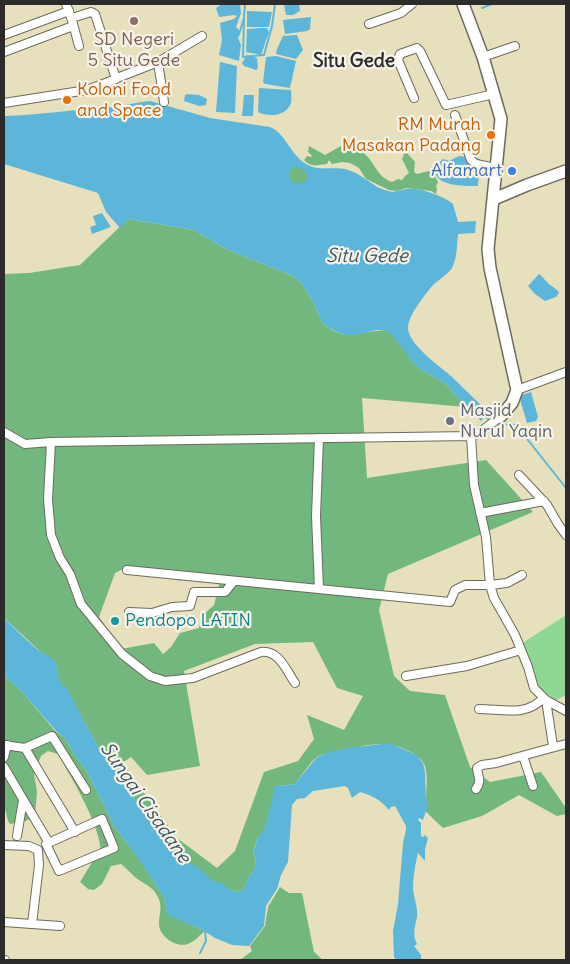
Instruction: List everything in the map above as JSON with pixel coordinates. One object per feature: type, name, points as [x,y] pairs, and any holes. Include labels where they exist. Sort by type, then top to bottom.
[{"type":"street","points":[[369,24],[401,13],[412,4]]},
{"type":"street","points":[[4,432],[25,444],[51,442],[470,436],[486,428],[500,417],[512,403],[518,390],[489,260],[488,241],[494,199],[501,119],[483,57],[463,4]]},
{"type":"street","points":[[4,34],[70,15],[91,12],[95,14],[116,78]]},
{"type":"street","points":[[70,15],[79,46]]},
{"type":"street","points":[[4,52],[70,15]]},
{"type":"street","points":[[4,103],[87,90],[108,83],[116,78],[158,62],[202,36]]},
{"type":"street","points":[[483,57],[516,46]]},
{"type":"street","points":[[414,98],[398,60],[400,54],[417,48],[446,105],[494,94]]},
{"type":"street","points":[[158,62],[164,102]]},
{"type":"street","points":[[455,115],[471,160],[476,164],[496,168]]},
{"type":"street","points":[[494,199],[566,171]]},
{"type":"street","points":[[518,390],[566,372]]},
{"type":"street","points":[[470,436],[474,484],[486,536],[490,585],[494,598],[506,616],[522,650],[534,688],[545,699],[564,706]]},
{"type":"street","points":[[319,438],[316,516],[319,589]]},
{"type":"street","points":[[51,442],[48,499],[51,535],[60,558],[70,574],[81,604],[122,654],[150,676],[165,681],[193,678],[268,651],[275,654],[295,683]]},
{"type":"street","points":[[519,475],[544,501],[566,535]]},
{"type":"street","points":[[480,513],[544,501]]},
{"type":"street","points":[[127,570],[450,602],[455,590],[464,585],[507,583],[522,575]]},
{"type":"street","points":[[130,612],[151,613],[172,607],[190,606],[194,592],[225,592],[234,581]]},
{"type":"street","points":[[406,676],[467,666],[522,650]]},
{"type":"street","points":[[480,709],[512,712],[535,705],[545,699]]},
{"type":"street","points":[[545,699],[553,746]]},
{"type":"street","points":[[4,757],[6,745],[25,748],[52,736],[86,790]]},
{"type":"street","points":[[476,789],[480,780],[476,768],[479,766],[566,744]]},
{"type":"street","points":[[25,748],[75,832]]},
{"type":"street","points":[[523,756],[533,786]]},
{"type":"street","points":[[4,767],[49,843]]},
{"type":"street","points":[[17,836],[23,800]]},
{"type":"street","points":[[102,820],[114,848],[59,871],[46,844],[49,843],[102,820]]},
{"type":"street","points":[[4,846],[29,846],[38,850],[39,865],[32,924]]},
{"type":"street","points":[[4,922],[60,926]]},
{"type":"green space","points":[[309,146],[325,155],[341,146],[359,150],[366,155],[382,176],[392,182],[398,179],[402,180],[409,173],[402,159],[404,154],[407,153],[415,162],[414,172],[417,174],[429,171],[433,173],[438,182],[436,194],[431,191],[406,188],[397,191],[389,190],[366,179],[359,168],[350,163],[332,164],[329,160],[327,164],[310,164],[304,160],[307,156],[313,157],[308,152]]},
{"type":"green space","points":[[283,160],[309,172],[308,183],[294,190]]},
{"type":"green space","points":[[128,219],[194,230],[226,249],[293,276],[303,285],[321,320],[334,331],[344,335],[385,330],[391,333],[418,368],[446,384],[466,407],[362,398],[367,478],[486,460],[533,512],[388,574],[379,610],[394,676],[410,691],[445,695],[470,767],[490,782],[541,772],[566,808],[566,814],[557,816],[519,795],[482,816],[443,828],[425,811],[428,805],[426,801],[427,776],[422,761],[401,747],[381,744],[352,748],[319,756],[311,762],[295,784],[278,786],[265,830],[257,839],[253,853],[256,860],[254,870],[248,878],[244,889],[237,892],[208,879],[169,848],[132,795],[129,782],[112,768],[99,749],[66,688],[60,681],[58,668],[4,618],[4,274],[29,273],[80,265]],"holes":[[[127,567],[148,569],[180,581],[196,572],[204,574],[219,584],[214,605],[202,616],[199,628],[180,633],[171,647],[163,654],[154,643],[121,649],[99,617],[115,573]],[[313,642],[337,688],[363,696],[344,730],[307,715],[314,739],[298,761],[264,772],[235,851],[217,868],[177,838],[122,763],[131,757],[147,775],[200,766],[184,671],[255,644]]]},
{"type":"green space","points":[[566,615],[566,695],[556,700],[536,688],[521,644]]},
{"type":"green space","points":[[4,675],[23,693],[56,732],[64,737],[87,771],[114,826],[137,856],[165,899],[167,914],[205,931],[194,941],[180,945],[165,937],[160,928],[160,904],[156,893],[121,864],[111,866],[102,884],[94,890],[88,889],[80,882],[94,859],[101,852],[99,840],[96,828],[84,802],[58,754],[48,751],[41,756],[34,774],[37,792],[35,815],[26,821],[10,824],[4,805]]},
{"type":"green space","points":[[280,887],[289,893],[302,893],[314,952],[323,960],[240,960],[252,951],[250,946],[265,926],[268,907]]},
{"type":"water","points":[[222,4],[240,4],[241,13],[236,27],[241,32],[238,38],[241,45],[239,61],[219,55],[222,40],[220,23],[234,19],[237,16],[219,17],[216,8]]},
{"type":"water","points":[[284,4],[299,4],[300,11],[293,15],[286,15]]},
{"type":"water","points":[[247,11],[272,12],[269,27],[247,27]]},
{"type":"water","points":[[311,17],[310,29],[307,31],[285,34],[283,20]]},
{"type":"water","points":[[267,28],[269,32],[261,55],[246,52],[247,29]]},
{"type":"water","points":[[297,35],[303,50],[296,59],[276,54],[283,36]]},
{"type":"water","points":[[247,55],[257,58],[258,68],[256,70],[244,66],[242,63]]},
{"type":"water","points":[[276,56],[296,61],[290,88],[265,84],[263,82],[266,57]]},
{"type":"water","points":[[220,62],[237,66],[235,113],[216,112]]},
{"type":"water","points":[[259,88],[291,90],[289,108],[276,115],[258,112]]},
{"type":"water","points":[[185,95],[199,95],[207,99],[206,105],[199,106],[184,101]]},
{"type":"water","points":[[244,95],[254,95],[253,116],[242,116]]},
{"type":"water","name":"Situ Gede","points":[[150,101],[210,118],[270,127],[281,135],[298,158],[310,166],[343,169],[353,172],[377,187],[388,191],[418,189],[431,193],[453,204],[458,222],[476,221],[475,233],[458,234],[456,256],[452,268],[432,286],[421,301],[410,319],[408,329],[414,342],[420,349],[488,412],[481,421],[446,384],[418,368],[390,333],[385,330],[377,330],[355,335],[344,335],[326,326],[303,285],[293,276],[226,249],[194,230],[128,219],[120,228],[106,212],[98,193],[4,164],[4,116],[112,107]],"holes":[[[296,167],[305,171],[307,175],[306,182],[296,183],[291,181],[289,173],[292,168]]]},
{"type":"water","points":[[459,156],[480,159],[478,186],[451,184],[444,182],[435,174],[435,167],[443,159],[449,161]]},
{"type":"water","points":[[102,213],[111,227],[92,234],[90,227],[96,225],[93,216]]},
{"type":"water","points":[[539,274],[558,291],[559,293],[556,297],[545,301],[528,286]]},
{"type":"water","points":[[531,392],[538,417],[536,421],[527,423],[519,396]]},
{"type":"water","points":[[4,618],[57,665],[59,681],[66,687],[99,749],[112,768],[129,782],[132,795],[169,848],[179,853],[186,863],[198,867],[214,881],[223,883],[228,889],[237,892],[244,889],[248,878],[254,870],[256,860],[253,853],[257,839],[265,829],[275,785],[295,784],[316,758],[326,753],[348,748],[390,744],[416,755],[423,763],[428,805],[423,820],[419,818],[418,820],[421,823],[421,836],[425,835],[428,838],[425,849],[425,861],[418,853],[413,884],[417,914],[414,934],[417,944],[414,946],[421,955],[421,960],[396,960],[394,957],[393,931],[398,904],[406,826],[395,806],[389,810],[376,798],[360,792],[352,798],[348,788],[345,786],[313,791],[305,798],[297,799],[292,805],[288,862],[281,875],[277,889],[266,906],[264,926],[249,946],[232,945],[215,938],[201,929],[167,915],[165,899],[114,826],[87,771],[64,737],[57,732],[23,693],[4,675]]},
{"type":"waterway","points":[[240,31],[244,18],[245,4]]},
{"type":"waterway","points":[[244,18],[243,57],[264,55],[272,26],[275,4]]},
{"type":"waterway","points":[[482,8],[492,4]]},
{"type":"waterway","points":[[483,415],[491,421]]},
{"type":"waterway","points":[[494,424],[516,425],[566,488]]},
{"type":"waterway","points":[[200,953],[206,941],[205,931]]},
{"type":"place","name":"SD Negeri 5 Situ Gede","points":[[134,21]]},
{"type":"place","name":"Koloni Food and Space","points":[[67,100]]},
{"type":"place","name":"RM Murah Masakan Padang","points":[[491,135]]},
{"type":"place","name":"Alfamart","points":[[512,171]]},
{"type":"place","name":"Masjid Nurul Yaqin","points":[[450,421]]},
{"type":"place","name":"Pendopo LATIN","points":[[115,621]]},
{"type":"district","name":"Situ Gede","points":[[354,62]]},
{"type":"water label","name":"Sungai Cisadane","points":[[145,803]]}]
